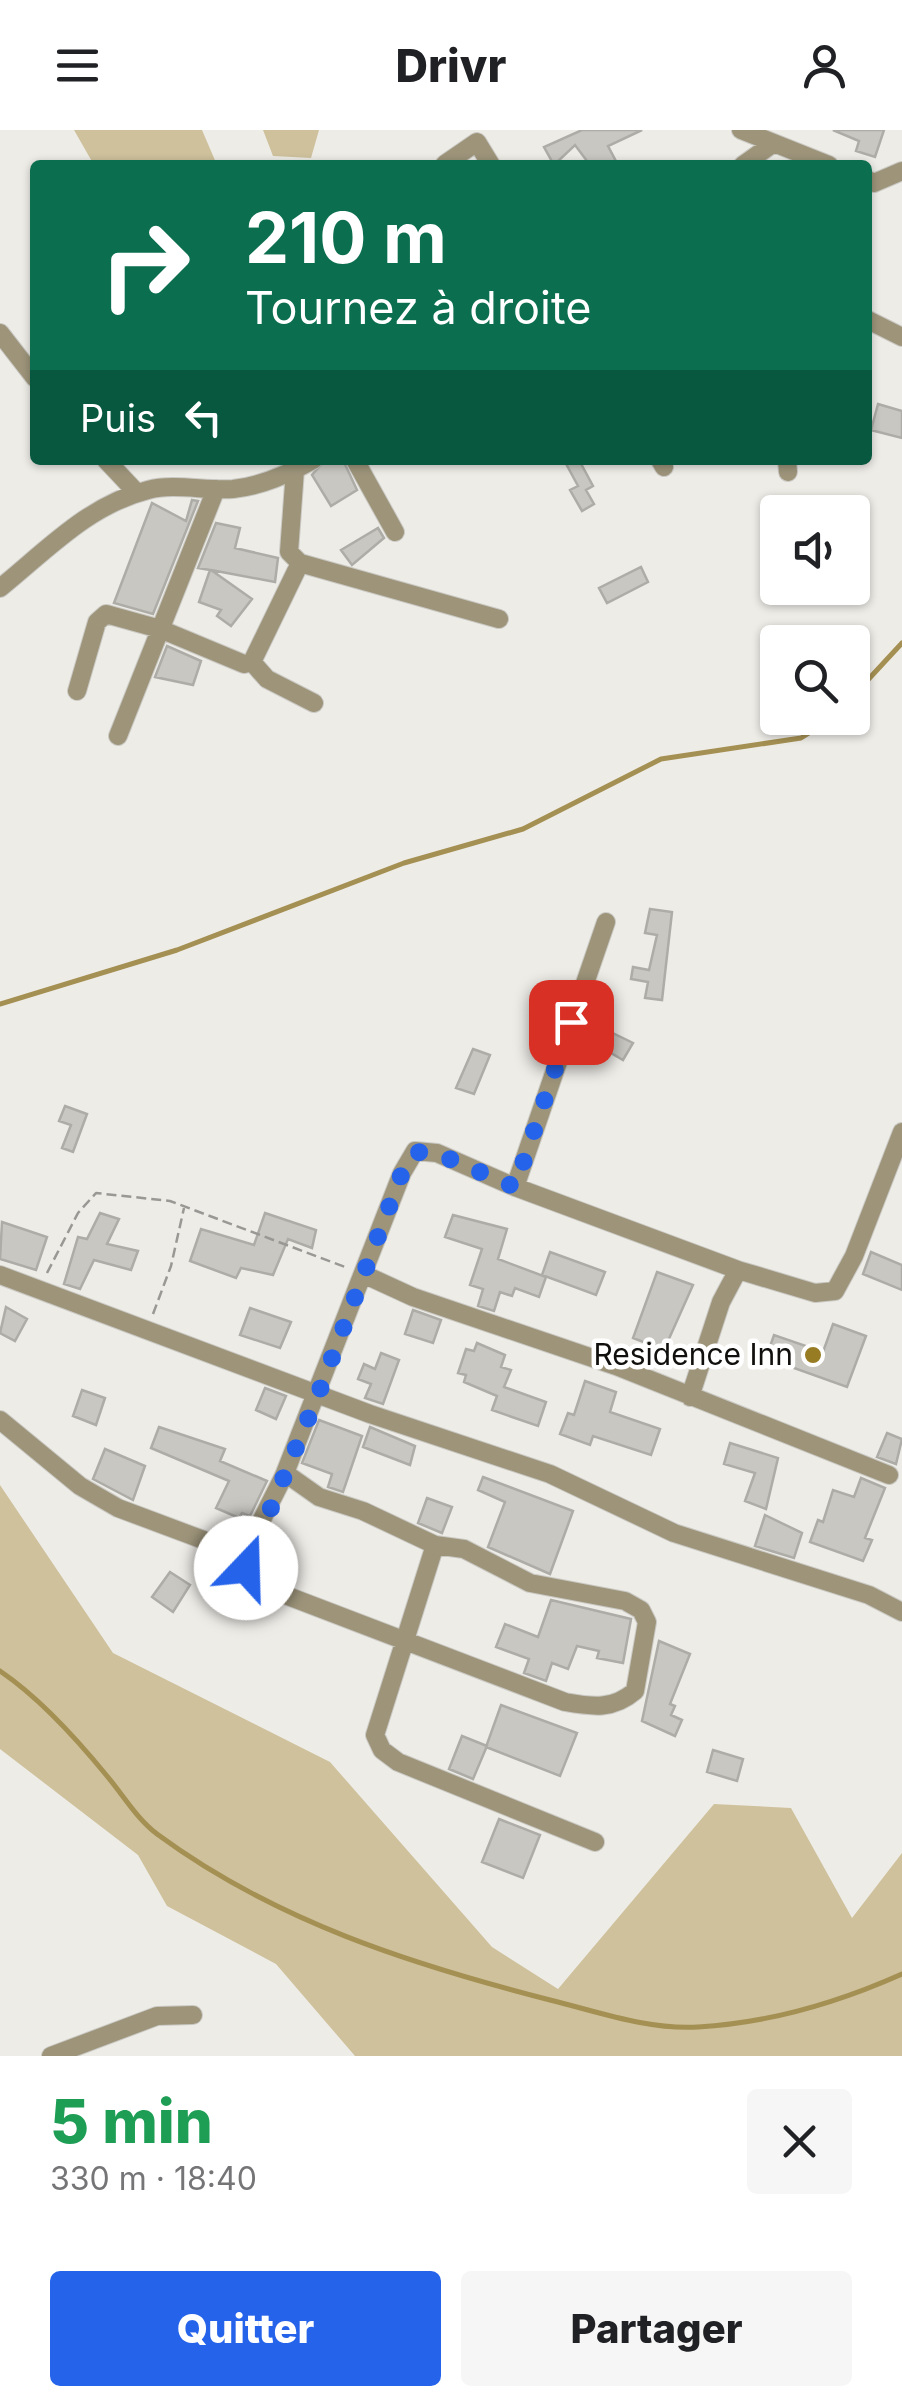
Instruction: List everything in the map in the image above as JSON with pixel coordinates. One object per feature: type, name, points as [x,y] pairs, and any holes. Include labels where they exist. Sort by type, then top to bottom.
[{"type":"street","points":[[741,130],[815,160]]},
{"type":"street","points":[[450,160],[477,142],[488,160]]},
{"type":"street","points":[[749,160],[770,144]]},
{"type":"street","points":[[872,182],[902,171]]},
{"type":"street","points":[[872,322],[902,337]]},
{"type":"street","points":[[0,332],[30,371]]},
{"type":"street","points":[[111,465],[136,493]]},
{"type":"street","points":[[0,588],[68,527],[136,493],[153,488],[216,489],[268,482],[304,465]]},
{"type":"street","points":[[358,465],[395,532]]},
{"type":"street","points":[[295,470],[289,552],[300,563],[500,619]]},
{"type":"street","points":[[118,736],[216,489]]},
{"type":"street","points":[[252,662],[300,563]]},
{"type":"street","points":[[77,691],[97,622],[106,614],[160,629],[244,664],[252,662]]},
{"type":"street","points":[[252,662],[267,679],[314,703]]},
{"type":"street","points":[[515,1187],[606,922]]},
{"type":"street","points":[[285,1473],[318,1498],[363,1511],[435,1545],[464,1549],[530,1583],[625,1602],[641,1610],[647,1622],[636,1691],[622,1702],[598,1708],[565,1702],[251,1582],[246,1568],[249,1557],[415,1152],[436,1153],[515,1187],[738,1270],[815,1293],[835,1291],[854,1256],[902,1132]]},
{"type":"street","points":[[690,1397],[721,1302],[738,1270]]},
{"type":"street","points":[[363,1274],[413,1297],[616,1366],[889,1476]]},
{"type":"street","points":[[0,1275],[318,1395],[550,1474],[674,1533],[870,1596],[902,1612]]},
{"type":"street","points":[[0,1420],[80,1486],[118,1508],[249,1557]]},
{"type":"street","points":[[435,1545],[375,1735],[382,1750],[398,1762],[595,1842]]},
{"type":"street","points":[[51,2056],[156,2016],[193,2015]]},
{"type":"path","points":[[39,1287],[78,1214],[96,1193],[138,1195],[185,1206],[363,1274]]},
{"type":"path","points":[[145,1329],[171,1266],[185,1206]]},
{"type":"shaded area","points":[[74,130],[202,130],[215,160],[91,160]]},
{"type":"shaded area","points":[[263,130],[319,130],[311,158],[273,156]]},
{"type":"shaded area","points":[[0,1485],[113,1653],[330,1762],[492,1947],[558,1989],[714,1804],[791,1808],[852,1918],[902,1853],[902,2056],[355,2056],[276,1964],[167,1906],[138,1855],[0,1749]]},
{"type":"building","points":[[582,130],[642,130],[608,146],[615,160],[586,160],[575,145],[559,160],[551,160],[544,147]]},
{"type":"building","points":[[833,130],[884,130],[875,157],[856,151],[859,141]]},
{"type":"building","points":[[878,404],[902,411],[902,438],[872,430]]},
{"type":"building","points":[[321,465],[345,465],[357,490],[331,506],[312,475]]},
{"type":"building","points":[[567,465],[582,465],[593,486],[586,490],[594,504],[582,511],[570,490],[578,486]]},
{"type":"building","points":[[192,500],[198,501],[153,614],[114,603],[152,503],[186,521]]},
{"type":"building","points":[[216,523],[240,528],[235,548],[278,558],[275,582],[211,570],[252,599],[231,626],[217,616],[221,610],[199,602],[210,570],[198,568]]},
{"type":"building","points":[[378,528],[384,538],[352,565],[341,550]]},
{"type":"building","points":[[641,567],[648,582],[607,603],[599,588]]},
{"type":"building","points":[[167,646],[201,661],[193,685],[155,677]]},
{"type":"building","points":[[650,909],[672,912],[662,1000],[645,998],[648,982],[631,979],[633,967],[649,970],[657,935],[645,933]]},
{"type":"building","points":[[586,1020],[633,1043],[623,1060],[592,1042],[579,1040]]},
{"type":"building","points":[[473,1049],[490,1055],[474,1094],[456,1088]]},
{"type":"building","points":[[65,1106],[87,1114],[73,1152],[62,1148],[71,1125],[59,1121]]},
{"type":"building","points":[[100,1213],[119,1219],[107,1244],[138,1251],[131,1270],[94,1260],[80,1289],[64,1284],[78,1237],[87,1239]]},
{"type":"building","points":[[265,1213],[316,1230],[312,1248],[288,1239],[273,1275],[241,1268],[236,1278],[190,1261],[201,1229],[254,1245]]},
{"type":"building","points":[[453,1215],[507,1229],[498,1259],[546,1277],[539,1297],[515,1288],[512,1296],[500,1292],[494,1311],[478,1306],[483,1289],[470,1285],[482,1249],[445,1237]]},
{"type":"building","points":[[2,1222],[47,1237],[36,1270],[0,1259]]},
{"type":"building","points":[[550,1252],[605,1272],[596,1295],[542,1275]]},
{"type":"building","points":[[871,1252],[902,1265],[902,1290],[863,1274]]},
{"type":"building","points":[[657,1272],[693,1285],[664,1350],[633,1338]]},
{"type":"building","points":[[6,1307],[27,1319],[15,1341],[0,1333]]},
{"type":"building","points":[[250,1308],[291,1322],[280,1348],[240,1335]]},
{"type":"building","points":[[413,1310],[441,1320],[433,1343],[405,1334]]},
{"type":"building","name":"Residence Inn","points":[[833,1324],[866,1336],[847,1387],[766,1358],[774,1335],[823,1352]]},
{"type":"building","points":[[477,1343],[505,1355],[501,1367],[511,1370],[504,1387],[546,1402],[538,1426],[492,1410],[497,1396],[464,1382],[466,1375],[458,1373],[466,1349],[474,1351]]},
{"type":"building","points":[[381,1353],[399,1360],[383,1404],[365,1398],[371,1384],[358,1379],[364,1364],[375,1369]]},
{"type":"building","points":[[585,1381],[616,1392],[610,1412],[660,1429],[651,1455],[593,1436],[590,1445],[560,1434],[568,1413],[574,1415]]},
{"type":"building","points":[[265,1388],[286,1396],[276,1419],[256,1410]]},
{"type":"building","points":[[82,1390],[105,1398],[96,1425],[73,1416]]},
{"type":"building","points":[[319,1420],[362,1436],[343,1492],[328,1487],[332,1474],[302,1463]]},
{"type":"building","points":[[159,1427],[225,1449],[220,1461],[267,1481],[250,1516],[242,1513],[239,1518],[216,1508],[229,1481],[151,1448]]},
{"type":"building","points":[[370,1427],[415,1446],[410,1465],[363,1447]]},
{"type":"building","points":[[887,1433],[902,1439],[896,1464],[877,1457]]},
{"type":"building","points":[[730,1443],[778,1458],[766,1509],[745,1501],[755,1473],[724,1464]]},
{"type":"building","points":[[105,1449],[145,1466],[133,1500],[93,1479]]},
{"type":"building","points":[[483,1477],[573,1511],[550,1574],[488,1547],[505,1502],[478,1490]]},
{"type":"building","points":[[861,1478],[885,1488],[865,1538],[872,1540],[863,1561],[810,1542],[818,1520],[823,1522],[833,1490],[854,1497]]},
{"type":"building","points":[[427,1498],[452,1507],[442,1533],[418,1523]]},
{"type":"building","points":[[765,1515],[802,1533],[794,1558],[755,1546]]},
{"type":"building","points":[[170,1572],[190,1585],[173,1612],[152,1597]]},
{"type":"building","points":[[551,1600],[631,1619],[623,1663],[597,1658],[599,1651],[577,1646],[568,1669],[552,1663],[546,1681],[524,1673],[529,1659],[496,1647],[505,1624],[538,1637]]},
{"type":"building","points":[[659,1641],[690,1654],[670,1704],[675,1706],[671,1715],[682,1720],[675,1736],[642,1721]]},
{"type":"building","points":[[501,1705],[577,1733],[560,1776],[486,1747]]},
{"type":"building","points":[[462,1736],[487,1746],[473,1779],[449,1769]]},
{"type":"building","points":[[713,1750],[743,1759],[737,1781],[707,1772]]},
{"type":"building","points":[[499,1819],[540,1835],[523,1878],[482,1862]]},
{"type":"waterway","points":[[870,678],[902,643]]},
{"type":"waterway","points":[[0,1004],[177,950],[404,863],[523,829],[661,759],[806,735]]},
{"type":"waterway","points":[[0,1671],[57,1719],[157,1834],[248,1892],[395,1955],[605,2015],[679,2027],[724,2025],[777,2016],[853,1994],[902,1974]]},
{"type":"place","name":"Residence Inn","points":[[813,1355]]},
{"type":"route","points":[[246,1568],[318,1395],[402,1173],[415,1152],[436,1153],[515,1187],[571,1022]]}]
